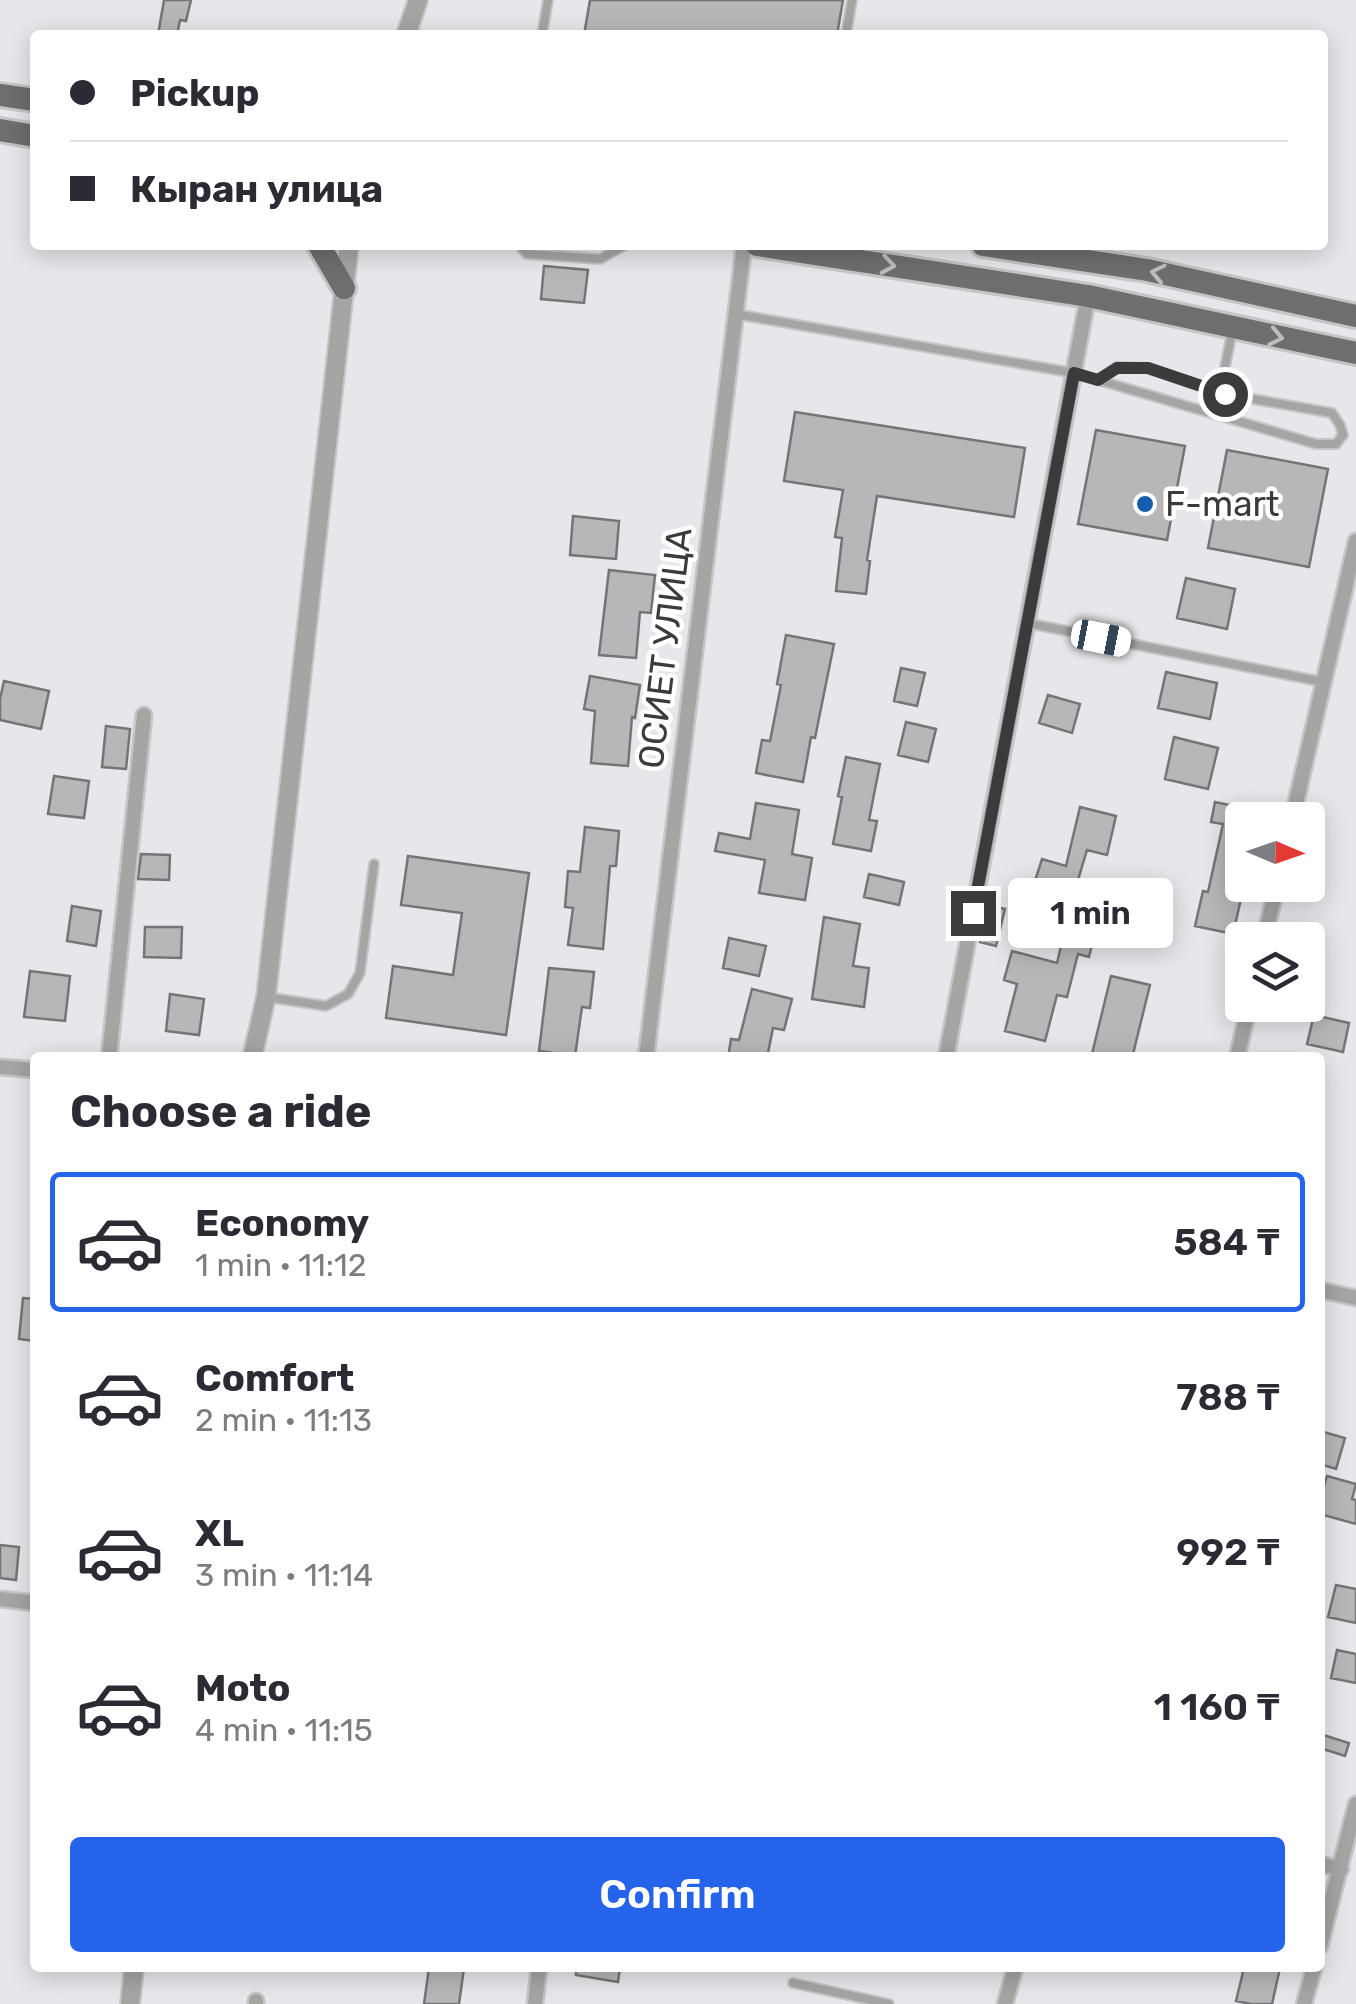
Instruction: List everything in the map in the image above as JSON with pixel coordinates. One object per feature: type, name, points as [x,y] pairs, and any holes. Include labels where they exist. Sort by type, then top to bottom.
[{"type":"main road","points":[[0,95],[30,99]]},
{"type":"main road","points":[[0,130],[30,135]]},
{"type":"main road","points":[[322,250],[344,288]]},
{"type":"main road","points":[[789,250],[1088,296],[1356,354]]},
{"type":"main road","points":[[1016,250],[1147,270],[1356,316]]},
{"type":"street","points":[[408,30],[418,0]]},
{"type":"street","points":[[253,1052],[266,997],[348,250]]},
{"type":"street","name":"ОСИЕТ УЛИЦА","points":[[647,1052],[743,250]]},
{"type":"street","points":[[947,1052],[1088,296]]},
{"type":"street","points":[[1296,802],[1356,541]]},
{"type":"street","points":[[110,1052],[144,715]]},
{"type":"street","points":[[1238,1052],[1245,1022]]},
{"type":"street","points":[[0,1067],[30,1070]]},
{"type":"street","points":[[1325,1291],[1356,1298]]},
{"type":"street","points":[[0,1599],[30,1602]]},
{"type":"street","points":[[1325,1928],[1356,1804]]},
{"type":"street","points":[[1325,1865],[1341,1869]]},
{"type":"street","points":[[130,2004],[134,1972]]},
{"type":"street","points":[[535,2004],[539,1972]]},
{"type":"street","points":[[1005,2004],[1014,1972]]},
{"type":"street","points":[[1304,2004],[1313,1972]]},
{"type":"lane","points":[[543,30],[548,0]]},
{"type":"lane","points":[[847,30],[852,0]]},
{"type":"lane","points":[[523,250],[527,254],[600,259],[616,250]]},
{"type":"lane","points":[[736,314],[1074,373],[1316,444],[1336,444],[1343,435]]},
{"type":"lane","points":[[1225,394],[1232,328]]},
{"type":"lane","points":[[1098,380],[1117,368],[1148,368],[1225,394],[1332,413],[1343,435]]},
{"type":"lane","points":[[1343,435],[1356,437]]},
{"type":"lane","points":[[1027,623],[1324,682]]},
{"type":"lane","points":[[266,997],[326,1006],[348,994],[360,974],[374,864]]},
{"type":"lane","points":[[793,1983],[890,2004]]},
{"type":"building","points":[[164,0],[191,0],[186,21],[180,20],[178,30],[159,30]]},
{"type":"building","points":[[590,0],[843,0],[838,30],[585,30]]},
{"type":"building","points":[[544,266],[588,270],[584,303],[541,299]]},
{"type":"building","points":[[795,412],[1025,448],[1014,517],[877,496],[866,594],[836,591],[842,538],[835,537],[843,490],[784,481]]},
{"type":"building","points":[[1096,430],[1185,446],[1167,540],[1078,524]]},
{"type":"building","points":[[1227,450],[1328,469],[1309,567],[1208,548]]},
{"type":"building","points":[[573,516],[619,521],[616,559],[570,555]]},
{"type":"building","points":[[609,570],[655,575],[651,613],[640,612],[636,658],[599,655]]},
{"type":"building","points":[[1186,578],[1235,589],[1227,629],[1177,618]]},
{"type":"building","points":[[786,635],[834,644],[803,782],[756,773],[762,740],[770,741]]},
{"type":"building","points":[[901,668],[925,673],[917,706],[894,701]]},
{"type":"building","points":[[1166,672],[1217,683],[1210,719],[1158,708]]},
{"type":"building","points":[[590,676],[640,685],[635,718],[632,717],[628,766],[591,763],[595,711],[584,709]]},
{"type":"building","points":[[4,681],[49,691],[41,729],[0,720]]},
{"type":"building","points":[[1048,695],[1080,704],[1072,733],[1039,723]]},
{"type":"building","points":[[906,722],[936,729],[928,762],[898,755]]},
{"type":"building","points":[[106,726],[130,729],[126,769],[102,767]]},
{"type":"building","points":[[1174,737],[1218,748],[1208,789],[1165,779]]},
{"type":"building","points":[[846,757],[880,764],[869,820],[877,821],[871,851],[833,844]]},
{"type":"building","points":[[54,776],[89,781],[84,818],[48,814]]},
{"type":"building","points":[[1215,802],[1225,804],[1225,902],[1240,902],[1236,922],[1225,922],[1225,932],[1195,926],[1203,891],[1208,892],[1223,824],[1211,822]]},
{"type":"building","points":[[756,803],[799,810],[792,854],[812,858],[805,900],[759,893],[765,860],[715,851],[719,833],[750,839]]},
{"type":"building","points":[[1080,807],[1116,816],[1107,855],[1087,850],[1072,900],[1033,887],[1042,859],[1066,866]]},
{"type":"building","points":[[585,827],[619,831],[616,866],[610,866],[603,949],[568,945],[573,908],[565,907],[568,871],[580,872]]},
{"type":"building","points":[[141,854],[170,855],[169,880],[138,879]]},
{"type":"building","points":[[408,856],[529,873],[506,1035],[386,1018],[393,966],[453,975],[462,913],[401,905]]},
{"type":"building","points":[[869,874],[904,882],[899,905],[864,897]]},
{"type":"building","points":[[1120,880],[1159,888],[1151,923],[1112,915]]},
{"type":"building","points":[[989,905],[1005,909],[996,946],[980,942]]},
{"type":"building","points":[[72,906],[101,911],[96,946],[67,941]]},
{"type":"building","points":[[1069,912],[1098,919],[1089,957],[1078,954],[1067,997],[1057,995],[1045,1041],[1005,1031],[1017,984],[1004,980],[1012,951],[1057,963]]},
{"type":"building","points":[[824,917],[860,924],[853,966],[869,968],[864,1007],[812,999]]},
{"type":"building","points":[[145,927],[182,927],[181,958],[144,957]]},
{"type":"building","points":[[729,938],[766,946],[759,976],[723,968]]},
{"type":"building","points":[[549,968],[594,972],[590,1008],[582,1007],[576,1052],[539,1051]]},
{"type":"building","points":[[30,971],[70,976],[65,1021],[24,1017]]},
{"type":"building","points":[[1111,976],[1150,985],[1133,1052],[1092,1052]]},
{"type":"building","points":[[752,989],[792,999],[784,1030],[773,1028],[768,1052],[729,1052],[731,1039],[739,1040]]},
{"type":"building","points":[[170,994],[204,999],[199,1035],[166,1031]]},
{"type":"building","points":[[1325,1018],[1349,1023],[1343,1052],[1307,1044],[1312,1022],[1325,1022]]},
{"type":"building","points":[[23,1298],[30,1299],[30,1340],[19,1339]]},
{"type":"building","points":[[1325,1432],[1345,1438],[1336,1469],[1325,1466]]},
{"type":"building","points":[[1327,1476],[1356,1484],[1352,1499],[1356,1500],[1356,1524],[1325,1515]]},
{"type":"building","points":[[0,1545],[19,1547],[16,1580],[0,1578]]},
{"type":"building","points":[[1336,1585],[1356,1589],[1356,1623],[1328,1617]]},
{"type":"building","points":[[1337,1650],[1356,1654],[1356,1683],[1331,1678]]},
{"type":"building","points":[[1325,1736],[1349,1743],[1345,1756],[1325,1750]]},
{"type":"building","points":[[428,1972],[463,1972],[459,2004],[424,2004]]},
{"type":"building","points":[[576,1972],[619,1972],[618,1982]]},
{"type":"building","points":[[1243,1972],[1279,1972],[1272,2004],[1236,2001]]},
{"type":"place","name":"F-mart","points":[[1145,504]]},
{"type":"route","points":[[973,913],[1074,373],[1098,380],[1117,368],[1148,368],[1225,394]]}]
